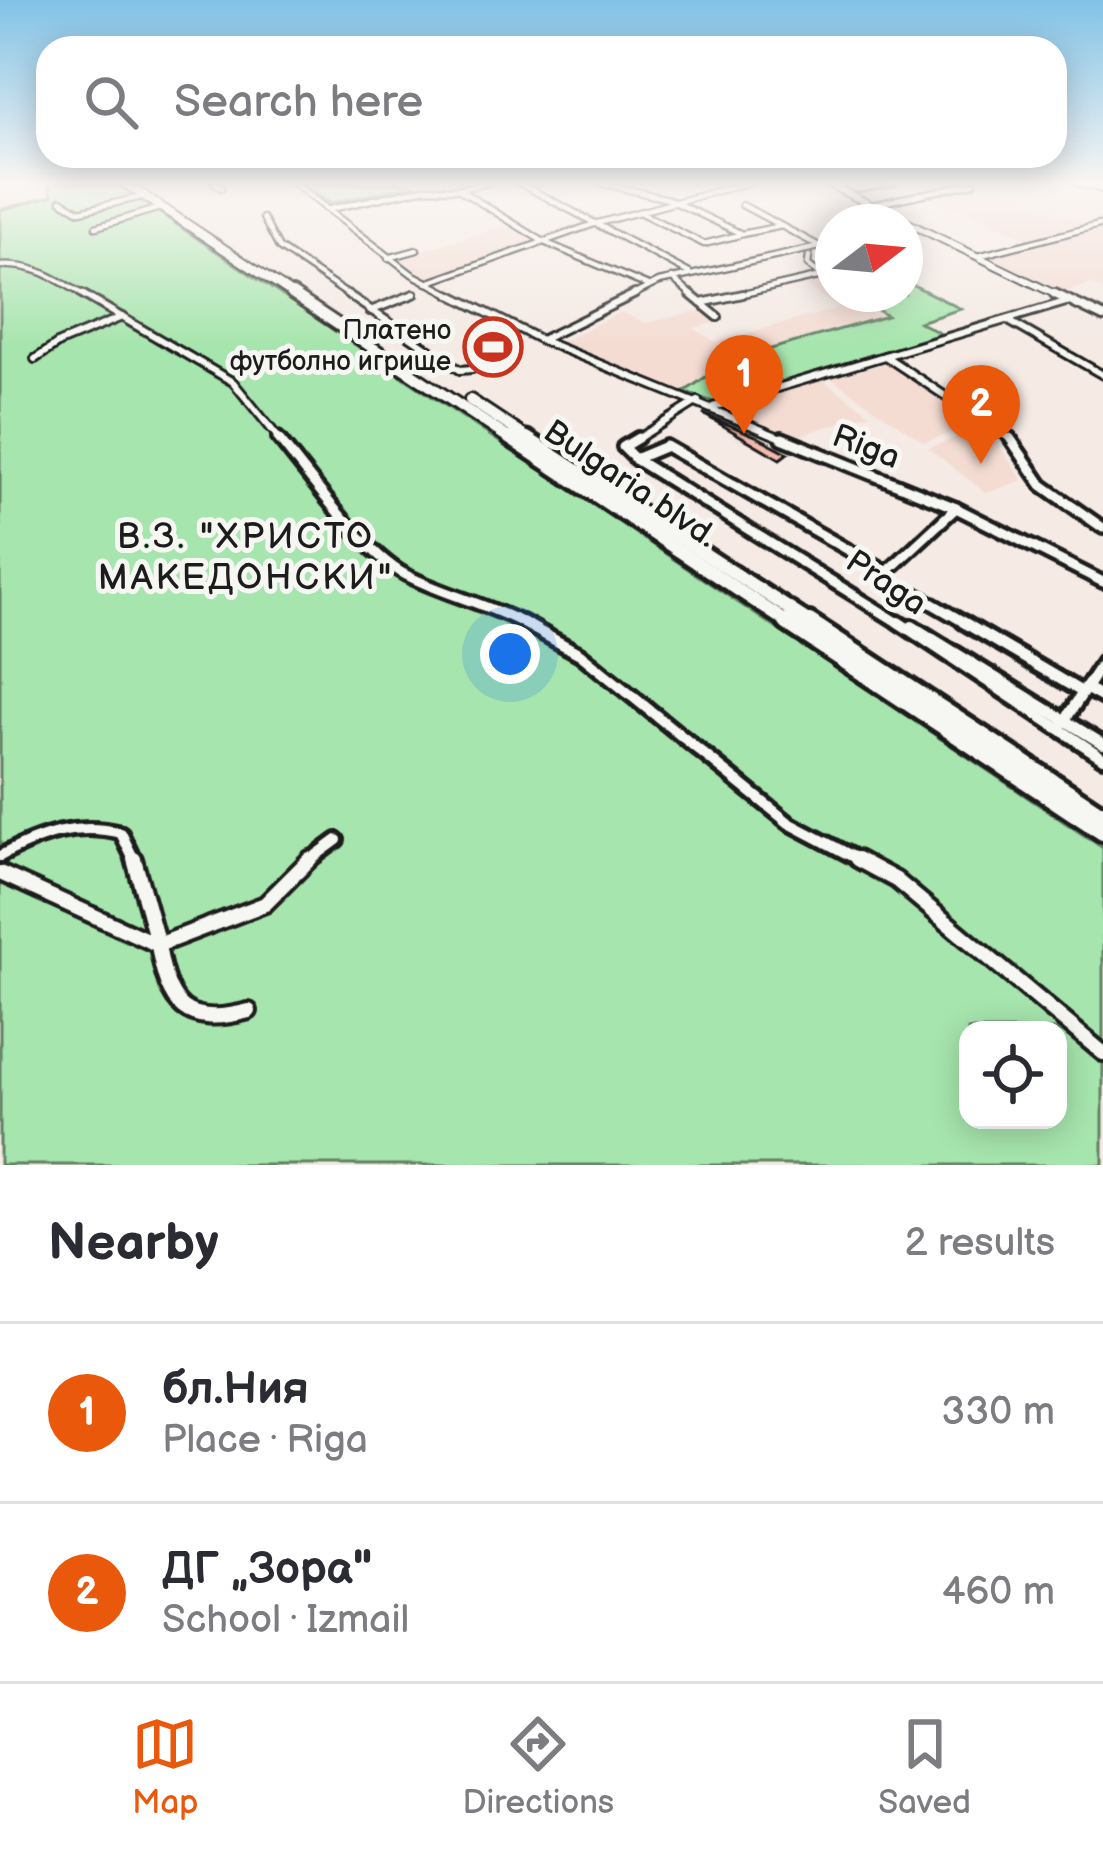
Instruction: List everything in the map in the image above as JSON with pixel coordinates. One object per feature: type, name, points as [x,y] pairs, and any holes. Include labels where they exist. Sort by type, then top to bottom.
[{"type":"highway","name":"Bulgaria blvd.","points":[[209,237],[1103,832]]},
{"type":"highway","name":"Bulgaria blvd.","points":[[220,237],[1103,814]]},
{"type":"main road","points":[[927,237],[1103,320]]},
{"type":"main road","points":[[939,237],[1066,302]]},
{"type":"street","points":[[273,237],[279,248],[370,311],[460,370],[472,369]]},
{"type":"street","name":"Riga","points":[[364,237],[427,283],[541,340],[956,508],[1103,582]]},
{"type":"street","points":[[536,237],[648,286]]},
{"type":"street","points":[[427,283],[557,237]]},
{"type":"street","points":[[620,237],[690,273]]},
{"type":"street","points":[[688,237],[704,244],[729,237]]},
{"type":"street","points":[[978,256],[1053,237]]},
{"type":"street","points":[[541,340],[648,286],[815,247]]},
{"type":"street","points":[[388,258],[417,250]]},
{"type":"street","points":[[701,303],[823,277],[808,265],[809,256]]},
{"type":"street","points":[[0,266],[21,264],[43,271],[233,382],[344,518],[403,574],[488,604],[580,654],[790,823],[896,880],[1103,1053]]},
{"type":"street","points":[[672,278],[718,317]]},
{"type":"street","points":[[370,311],[415,292]]},
{"type":"street","points":[[713,407],[1066,302]]},
{"type":"street","points":[[34,359],[58,343],[122,317]]},
{"type":"street","points":[[1007,320],[1103,375]]},
{"type":"street","points":[[885,356],[1011,437],[1048,492],[1103,528]]},
{"type":"street","points":[[698,400],[623,447],[635,459],[666,446],[887,572],[956,508]]},
{"type":"street","name":"Praga","points":[[635,459],[861,596],[1062,726]]},
{"type":"street","points":[[912,592],[1103,698]]},
{"type":"street","points":[[1062,726],[1103,662]]},
{"type":"street","points":[[1062,726],[1103,745]]},
{"type":"street","points":[[1062,726],[1103,758]]},
{"type":"street","points":[[0,856],[70,826],[121,832],[135,861],[166,989],[202,1021],[249,1011]]},
{"type":"street","points":[[0,873],[158,945],[266,904],[337,840]]},
{"type":"shaded area","points":[[467,237],[527,237],[535,242],[427,278],[395,258]]},
{"type":"shaded area","points":[[1048,237],[1103,237],[1103,290],[1090,284],[1054,296],[972,257]]},
{"type":"shaded area","points":[[815,279],[815,292],[801,282]]},
{"type":"shaded area","points":[[701,310],[717,322],[694,328],[715,342],[824,312],[889,316],[729,361],[684,392],[561,342],[621,312],[645,323]]},
{"type":"shaded area","points":[[887,363],[980,423],[924,442],[831,378]]},
{"type":"shaded area","points":[[821,379],[870,413],[789,439],[726,407]]},
{"type":"shaded area","points":[[986,427],[1023,480],[986,493],[928,448]]},
{"type":"green space","points":[[0,237],[196,237],[1103,848],[1103,1165],[0,1165]]},
{"type":"green space","points":[[923,290],[961,309],[919,322],[941,334],[716,403],[684,392],[729,361],[887,316],[881,312],[923,312]]},
{"type":"building","points":[[703,414],[756,436],[788,453],[780,459]]},
{"type":"place","name":"Платено футболно игрище","points":[[493,347]]},
{"type":"place","name":"бл.Ния","points":[[744,434]]},
{"type":"place","name":"ДГ „Зора\"","points":[[981,464]]},
{"type":"district","name":"В.З. \"ХРИСТО МАКЕДОНСКИ\"","points":[[246,558]]}]
